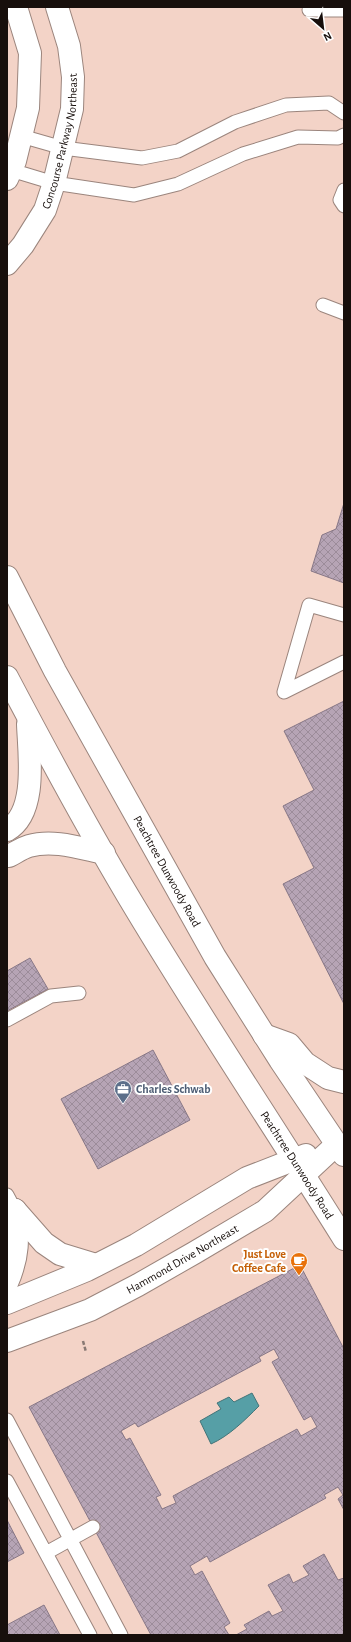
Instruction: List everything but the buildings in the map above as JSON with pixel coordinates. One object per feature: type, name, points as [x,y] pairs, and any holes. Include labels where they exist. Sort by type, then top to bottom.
[{"type":"main road","points":[[9,175],[15,161],[28,108],[30,53],[16,7]]},
{"type":"main road","name":"Concourse Parkway Northeast","points":[[7,264],[23,245],[45,210],[54,183],[72,110],[73,77],[69,46],[57,7]]},
{"type":"main road","name":"Peachtree Dunwoody Road","points":[[7,577],[54,671],[214,957],[264,1035],[342,1146]]},
{"type":"main road","name":"Peachtree Dunwoody Road","points":[[7,677],[48,755],[128,895],[213,1033],[344,1239]]},
{"type":"main road","points":[[7,830],[15,826],[24,808],[29,790],[30,767],[27,715]]},
{"type":"main road","points":[[7,856],[29,846],[50,844],[64,845],[104,853]]},
{"type":"main road","points":[[264,1035],[289,1044],[305,1063],[328,1078],[344,1082]]},
{"type":"main road","name":"Hammond Drive Northeast","points":[[7,1303],[44,1289],[136,1245],[247,1178],[299,1167],[342,1146]]},
{"type":"main road","name":"Hammond Drive Northeast","points":[[7,1341],[90,1310],[162,1272],[265,1211],[299,1167]]},
{"type":"main road","points":[[11,1203],[44,1243],[60,1254],[96,1265]]},
{"type":"main road","points":[[7,1283],[13,1268],[18,1241],[11,1203]]},
{"type":"lane","points":[[309,10],[344,10]]},
{"type":"lane","points":[[20,136],[63,148],[142,158],[178,151],[235,122],[286,105],[329,104],[344,113]]},
{"type":"lane","points":[[9,175],[134,195],[178,184],[243,154],[298,137],[338,138],[344,135]]},
{"type":"lane","points":[[323,305],[344,313]]},
{"type":"lane","points":[[344,615],[309,605],[284,692],[344,662]]},
{"type":"lane","points":[[7,1020],[51,996],[79,993]]},
{"type":"lane","points":[[7,1420],[121,1635]]},
{"type":"lane","points":[[7,1481],[90,1635]]},
{"type":"lane","points":[[46,1553],[94,1528]]},
{"type":"path","points":[[83,1341],[86,1352]]},
{"type":"shaded area","points":[[7,7],[344,7],[344,1635],[7,1635]]},
{"type":"water","points":[[252,1393],[259,1406],[230,1432],[218,1441],[211,1444],[200,1421],[221,1409],[217,1403],[229,1397],[234,1402]]},
{"type":"place","name":"Charles Schwab","points":[[123,1104]]},
{"type":"place","name":"Just Love Coffee Cafe","points":[[299,1276]]}]
